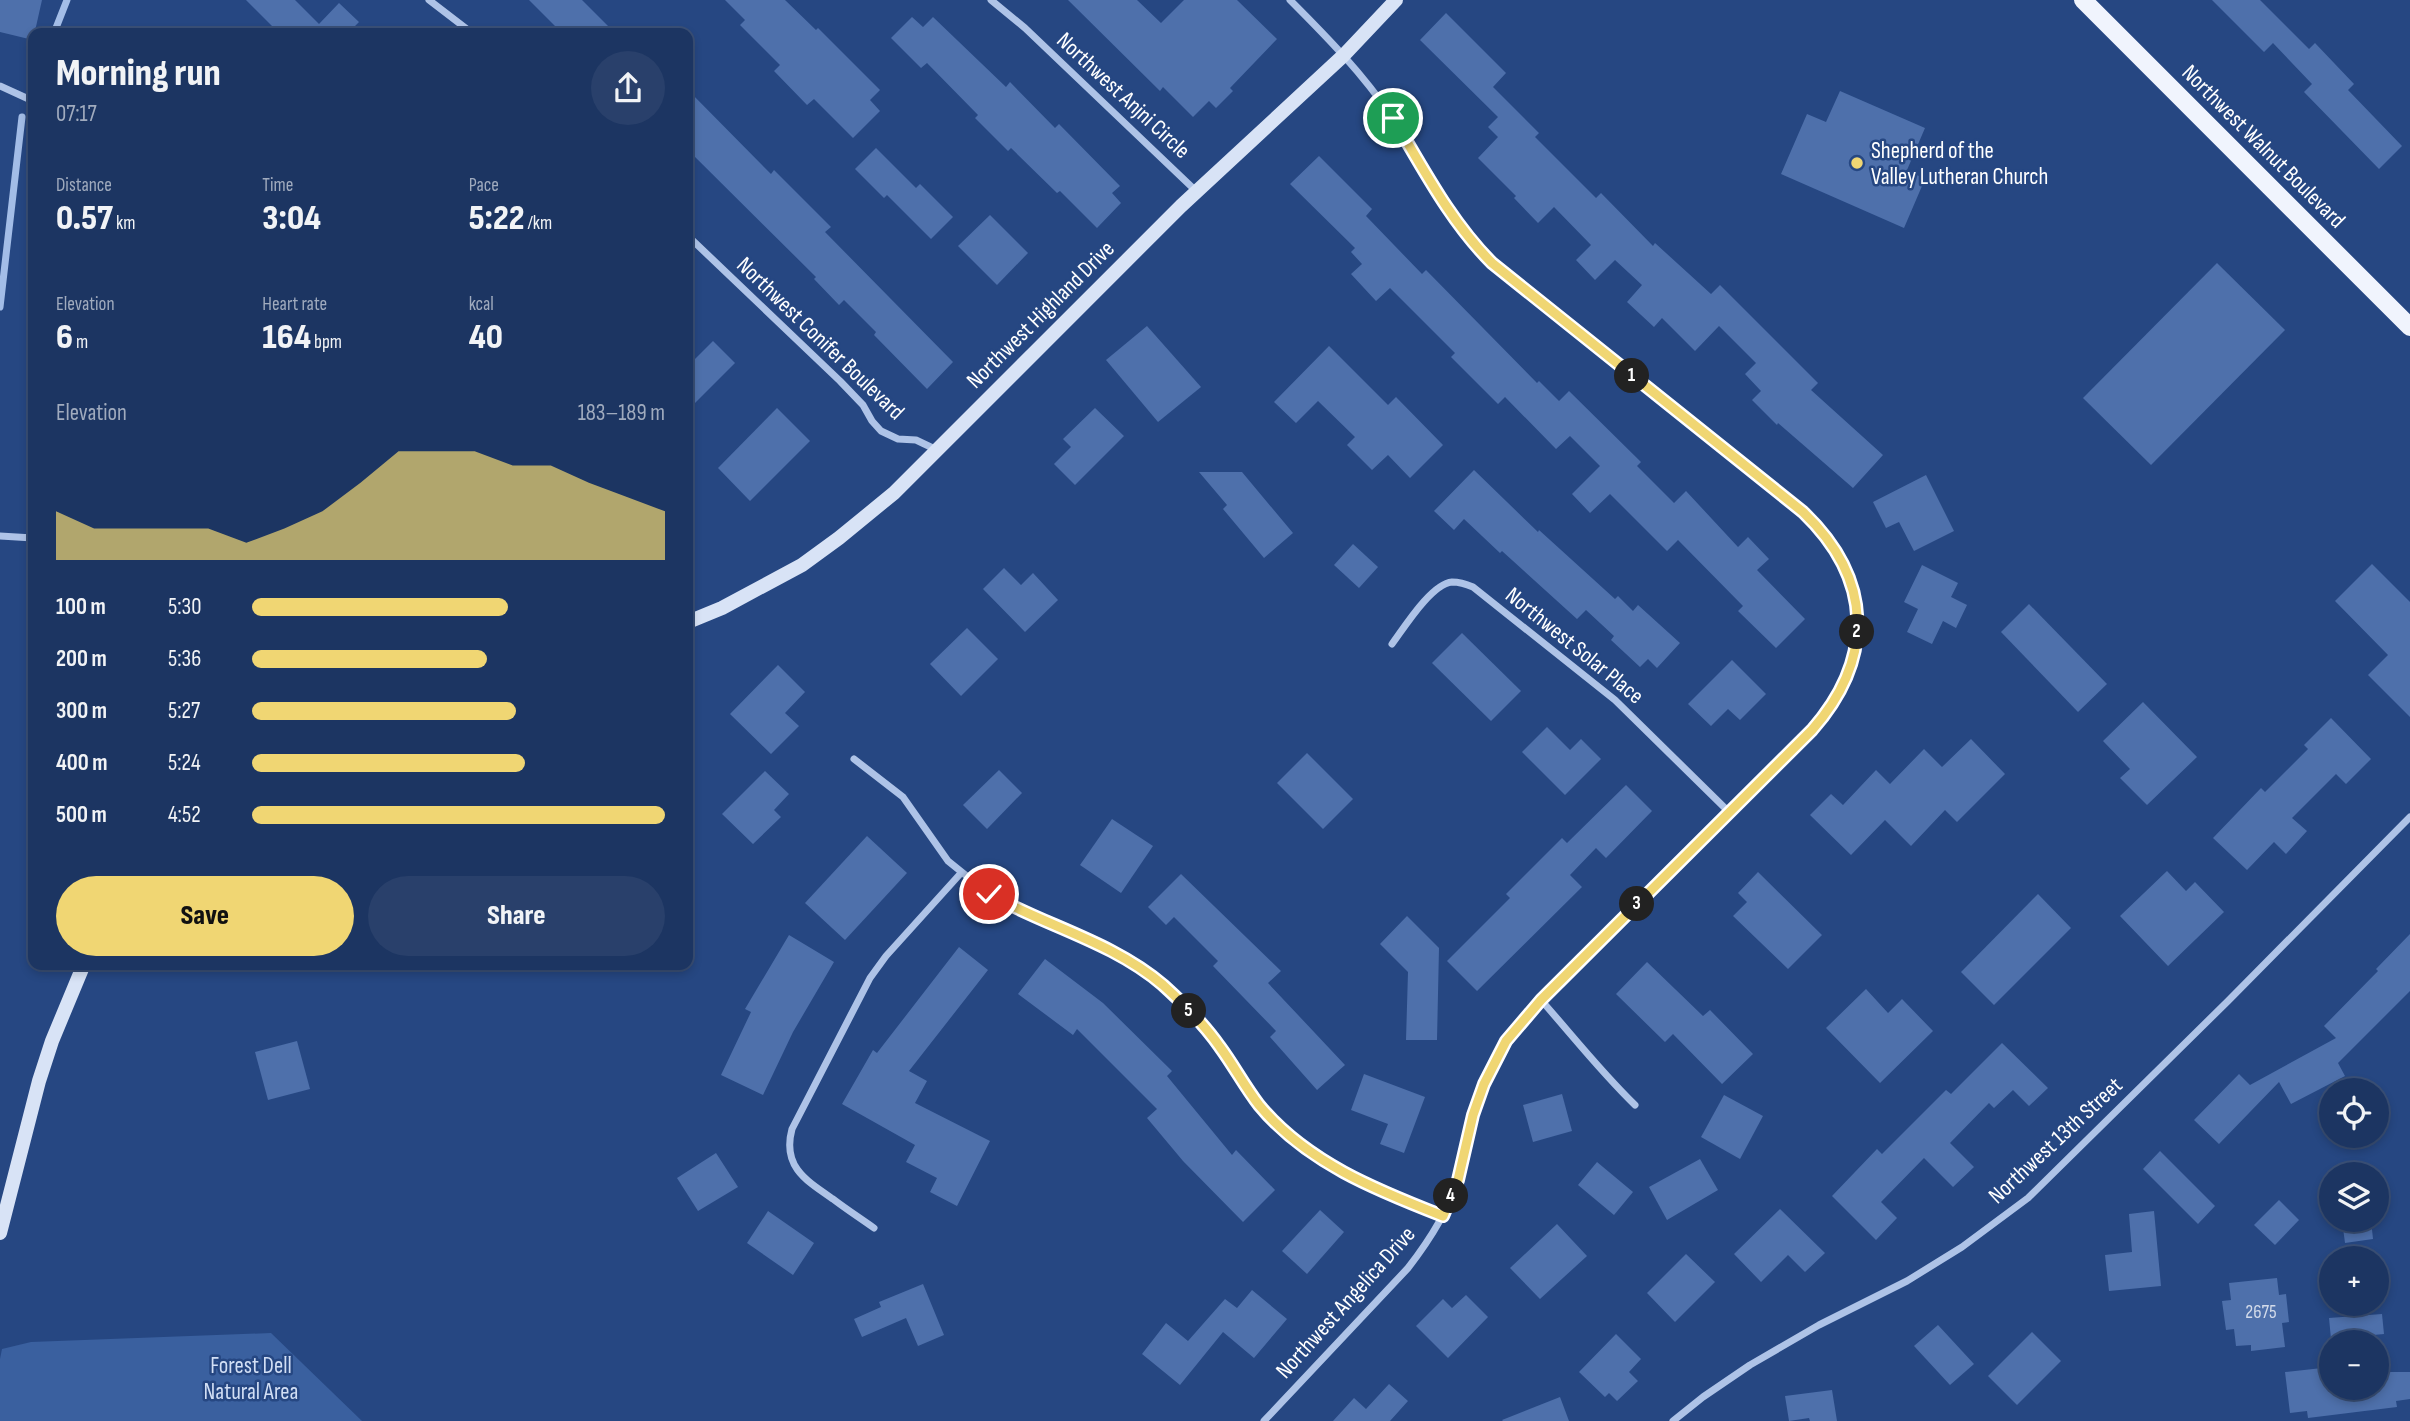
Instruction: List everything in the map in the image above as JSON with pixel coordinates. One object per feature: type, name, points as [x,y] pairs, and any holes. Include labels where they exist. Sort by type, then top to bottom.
[{"type":"main road","name":"Northwest Highland Drive","points":[[693,620],[762,588],[811,558],[894,493],[1197,191],[1344,55],[1395,0]]},
{"type":"main road","name":"Northwest Walnut Boulevard","points":[[2083,0],[2410,327]]},
{"type":"main road","points":[[0,1233],[39,1081],[52,1041],[82,970]]},
{"type":"street","points":[[429,0],[465,28]]},
{"type":"street","name":"Northwest Anjni Circle","points":[[991,0],[1025,28],[1197,191]]},
{"type":"street","points":[[1290,0],[1344,55]]},
{"type":"street","name":"Northwest Angelica Drive","points":[[1264,1421],[1408,1268],[1426,1245],[1443,1216],[1458,1180],[1473,1115],[1484,1084],[1506,1041],[1541,1000],[1827,713],[1845,682],[1853,660],[1858,618],[1852,587],[1839,556],[1820,528],[1492,263],[1456,221],[1393,118],[1344,55]]},
{"type":"street","points":[[0,86],[28,99]]},
{"type":"street","name":"Northwest Conifer Boulevard","points":[[693,241],[863,405],[881,431],[898,439],[916,440],[937,450]]},
{"type":"street","points":[[0,536],[28,538]]},
{"type":"street","name":"Northwest Solar Place","points":[[1392,644],[1424,602],[1443,584],[1463,583],[1473,587],[1615,700],[1729,812]]},
{"type":"street","points":[[854,759],[903,797],[948,861],[989,894],[1106,948],[1161,984],[1196,1017],[1219,1045],[1258,1104],[1306,1149],[1333,1167],[1384,1193],[1443,1216]]},
{"type":"street","name":"Northwest 13th Street","points":[[1673,1421],[1749,1365],[1819,1325],[1907,1281],[1951,1254],[2028,1198],[2410,817]]},
{"type":"street","points":[[874,1228],[809,1183],[796,1170],[789,1153],[789,1141],[792,1129],[870,978],[886,956],[961,873]]},
{"type":"street","points":[[1541,1000],[1608,1079],[1635,1105]]},
{"type":"green space","name":"Forest Dell Natural Area","points":[[271,1333],[362,1421],[0,1421],[2,1349],[31,1342]]},
{"type":"building","points":[[0,0],[42,0],[36,28],[28,28],[28,39],[0,32]]},
{"type":"building","points":[[246,0],[295,0],[319,24],[339,3],[359,22],[353,28],[274,28]]},
{"type":"building","points":[[529,0],[582,0],[610,28],[557,28]]},
{"type":"building","points":[[725,0],[785,0],[816,30],[818,28],[880,90],[870,100],[880,111],[853,138],[814,99],[807,105],[774,71],[780,65],[740,25],[745,20]]},
{"type":"building","points":[[1068,0],[1137,0],[1161,23],[1184,0],[1237,0],[1277,39],[1230,88],[1233,91],[1216,108],[1209,101],[1193,117],[1163,87],[1160,91]]},
{"type":"building","points":[[2212,0],[2260,0],[2309,49],[2315,43],[2354,84],[2348,90],[2402,146],[2379,169],[2304,92],[2312,84],[2273,43],[2264,52]]},
{"type":"building","points":[[1446,13],[1506,73],[1493,87],[1539,133],[1535,137],[1596,198],[1601,193],[1653,246],[1655,243],[1711,294],[1720,285],[1818,383],[1811,390],[1883,455],[1853,488],[1778,423],[1777,425],[1752,400],[1761,391],[1745,374],[1756,363],[1719,326],[1695,351],[1662,318],[1654,327],[1627,302],[1642,285],[1615,260],[1595,280],[1576,260],[1591,245],[1554,207],[1538,223],[1514,198],[1516,196],[1478,158],[1498,137],[1488,127],[1498,117],[1420,40]]},
{"type":"building","points":[[912,17],[923,27],[933,17],[1006,87],[1010,82],[1055,128],[1059,124],[1120,186],[1112,193],[1121,203],[1097,228],[1011,148],[1008,151],[975,118],[978,115],[927,63],[921,68],[891,38]]},
{"type":"building","points":[[1840,91],[1925,128],[1907,170],[1925,179],[1904,228],[1781,174],[1807,114],[1826,122]]},
{"type":"building","points":[[693,95],[771,174],[774,170],[831,227],[825,232],[953,362],[927,389],[874,335],[876,332],[844,300],[839,305],[814,279],[816,277],[693,155]]},
{"type":"building","points":[[876,148],[916,188],[920,184],[953,217],[931,239],[887,195],[884,198],[855,169]]},
{"type":"building","points":[[1319,156],[1372,209],[1366,216],[1422,274],[1426,270],[1537,383],[1539,381],[1559,401],[1569,391],[1641,462],[1637,466],[1674,503],[1686,491],[1738,547],[1748,537],[1769,559],[1757,570],[1805,619],[1776,648],[1738,611],[1743,606],[1678,540],[1667,551],[1610,494],[1590,513],[1572,494],[1600,466],[1570,436],[1556,449],[1505,397],[1498,404],[1451,357],[1455,353],[1390,288],[1376,301],[1351,274],[1362,264],[1351,252],[1355,248],[1290,184]]},
{"type":"building","points":[[990,215],[1028,253],[997,285],[958,246]]},
{"type":"building","points":[[2217,263],[2285,330],[2151,465],[2083,398]]},
{"type":"building","points":[[1147,326],[1201,387],[1158,422],[1106,360]]},
{"type":"building","points":[[713,341],[735,363],[693,405],[693,361]]},
{"type":"building","points":[[1329,346],[1388,405],[1396,397],[1443,445],[1410,478],[1388,455],[1372,470],[1347,445],[1355,437],[1318,401],[1296,423],[1274,402]]},
{"type":"building","points":[[777,408],[810,441],[750,501],[718,468]]},
{"type":"building","points":[[1095,408],[1124,436],[1075,485],[1054,464],[1071,447],[1063,439]]},
{"type":"building","points":[[1474,470],[1538,532],[1539,530],[1615,599],[1618,596],[1633,611],[1638,605],[1680,643],[1657,668],[1648,659],[1640,667],[1611,640],[1614,636],[1586,610],[1577,619],[1464,519],[1454,530],[1434,511]]},
{"type":"building","points":[[1199,472],[1242,472],[1293,533],[1264,558],[1223,509],[1227,505]]},
{"type":"building","points":[[1926,475],[1954,531],[1914,551],[1899,522],[1886,528],[1873,502]]},
{"type":"building","points":[[1353,544],[1378,567],[1359,588],[1334,565]]},
{"type":"building","points":[[2372,564],[2410,602],[2410,717],[2368,675],[2388,655],[2335,601]]},
{"type":"building","points":[[1922,565],[1958,583],[1951,597],[1967,605],[1956,628],[1943,621],[1932,644],[1907,632],[1918,609],[1904,602]]},
{"type":"building","points":[[1004,568],[1021,585],[1033,573],[1058,600],[1025,632],[983,589]]},
{"type":"building","points":[[2029,604],[2107,684],[2078,712],[2001,632]]},
{"type":"building","points":[[967,628],[998,659],[961,696],[930,664]]},
{"type":"building","points":[[1462,633],[1521,691],[1491,721],[1432,663]]},
{"type":"building","points":[[1732,660],[1766,694],[1740,720],[1728,709],[1711,726],[1688,704]]},
{"type":"building","points":[[778,665],[805,692],[785,713],[799,726],[771,754],[730,714]]},
{"type":"building","points":[[2143,702],[2197,757],[2147,805],[2120,778],[2130,769],[2103,741]]},
{"type":"building","points":[[2331,718],[2371,759],[2346,784],[2336,774],[2292,818],[2307,831],[2286,854],[2274,842],[2247,870],[2213,838],[2261,788],[2265,792],[2308,749],[2304,745]]},
{"type":"building","points":[[1547,727],[1570,750],[1581,739],[1601,759],[1565,795],[1522,752]]},
{"type":"building","points":[[1971,739],[2005,774],[1957,822],[1945,810],[1911,846],[1885,820],[1851,855],[1810,815],[1831,794],[1843,805],[1876,770],[1890,784],[1924,749],[1942,767]]},
{"type":"building","points":[[1307,753],[1353,799],[1323,829],[1277,783]]},
{"type":"building","points":[[999,770],[1022,793],[987,829],[963,805]]},
{"type":"building","points":[[765,771],[789,794],[774,810],[781,817],[753,844],[722,814]]},
{"type":"building","points":[[1626,785],[1652,811],[1606,858],[1596,848],[1570,875],[1582,887],[1477,991],[1447,961],[1510,898],[1506,894],[1562,838],[1567,843]]},
{"type":"building","points":[[1112,819],[1153,846],[1121,893],[1080,865]]},
{"type":"building","points":[[867,836],[907,873],[845,940],[805,903]]},
{"type":"building","points":[[2167,871],[2186,891],[2195,882],[2224,912],[2168,966],[2120,916]]},
{"type":"building","points":[[1758,872],[1822,935],[1788,969],[1733,916],[1747,902],[1738,893]]},
{"type":"building","points":[[1181,874],[1281,971],[1268,983],[1345,1065],[1317,1090],[1270,1037],[1276,1031],[1213,966],[1218,961],[1174,917],[1166,925],[1148,907]]},
{"type":"building","points":[[2038,894],[2071,928],[1994,1005],[1961,972]]},
{"type":"building","points":[[1407,916],[1439,948],[1437,1040],[1406,1040],[1408,972],[1380,944]]},
{"type":"building","points":[[2410,934],[2410,991],[2338,1063],[2345,1076],[2319,1078],[2319,1089],[2291,1104],[2279,1082],[2219,1144],[2194,1120],[2239,1074],[2250,1085],[2336,1038],[2324,1026],[2378,971],[2376,969]]},
{"type":"building","points":[[789,935],[834,962],[793,1032],[763,1095],[721,1075],[751,1012],[745,1009]]},
{"type":"building","points":[[959,947],[988,970],[909,1071],[927,1081],[915,1103],[990,1141],[957,1206],[930,1192],[937,1178],[906,1162],[915,1145],[842,1104],[873,1050],[877,1053]]},
{"type":"building","points":[[1045,959],[1103,1003],[1172,1071],[1167,1076],[1232,1155],[1236,1150],[1275,1190],[1243,1222],[1183,1161],[1147,1118],[1157,1109],[1077,1029],[1073,1035],[1018,994]]},
{"type":"building","points":[[1647,962],[1703,1016],[1710,1010],[1753,1054],[1722,1084],[1673,1034],[1665,1042],[1616,994]]},
{"type":"building","points":[[1866,989],[1888,1013],[1902,999],[1933,1031],[1880,1083],[1826,1028]]},
{"type":"building","points":[[297,1041],[310,1089],[268,1100],[255,1052]]},
{"type":"building","points":[[2002,1043],[2048,1088],[2029,1106],[2013,1090],[1994,1108],[1989,1103],[1950,1143],[1974,1167],[1953,1187],[1924,1158],[1881,1202],[1897,1218],[1876,1240],[1832,1196],[1877,1149],[1882,1154],[1946,1090],[1951,1094]]},
{"type":"building","points":[[1364,1074],[1425,1097],[1404,1153],[1380,1144],[1388,1124],[1351,1110]]},
{"type":"building","points":[[1562,1094],[1572,1131],[1533,1142],[1523,1105]]},
{"type":"building","points":[[1724,1095],[1763,1116],[1740,1159],[1701,1137]]},
{"type":"building","points":[[2160,1151],[2215,1206],[2198,1224],[2143,1169]]},
{"type":"building","points":[[716,1153],[738,1187],[698,1211],[677,1178]]},
{"type":"building","points":[[1700,1159],[1718,1190],[1667,1220],[1649,1187]]},
{"type":"building","points":[[1597,1162],[1633,1192],[1614,1215],[1578,1185]]},
{"type":"building","points":[[2279,1200],[2299,1220],[2275,1245],[2254,1225]]},
{"type":"building","points":[[1780,1209],[1825,1253],[1805,1272],[1788,1255],[1761,1282],[1734,1254]]},
{"type":"building","points":[[1320,1210],[1344,1232],[1307,1274],[1282,1251]]},
{"type":"building","points":[[768,1211],[814,1243],[793,1275],[747,1243]]},
{"type":"building","points":[[2154,1211],[2161,1286],[2109,1291],[2105,1255],[2132,1252],[2129,1214]]},
{"type":"building","points":[[1557,1224],[1587,1256],[1540,1299],[1510,1268]]},
{"type":"building","points":[[2344,1232],[2372,1232],[2373,1239],[2345,1243]]},
{"type":"building","points":[[1686,1254],[1715,1282],[1675,1322],[1647,1293]]},
{"type":"building","points":[[2277,1278],[2279,1295],[2286,1294],[2289,1322],[2282,1323],[2285,1347],[2251,1351],[2251,1345],[2236,1346],[2234,1329],[2226,1330],[2222,1301],[2231,1300],[2229,1283]]},
{"type":"building","points":[[923,1284],[944,1335],[918,1346],[906,1318],[862,1337],[854,1319],[881,1307],[879,1302]]},
{"type":"building","points":[[1252,1290],[1287,1319],[1254,1358],[1223,1332],[1180,1385],[1142,1354],[1166,1323],[1188,1341],[1225,1299],[1237,1308]]},
{"type":"building","points":[[1466,1295],[1488,1317],[1448,1358],[1416,1326],[1443,1299],[1452,1308]]},
{"type":"building","points":[[2382,1316],[2384,1330],[2330,1330],[2329,1318]]},
{"type":"building","points":[[1938,1325],[1974,1364],[1950,1385],[1914,1346]]},
{"type":"building","points":[[2032,1332],[2061,1361],[2017,1405],[1988,1376]]},
{"type":"building","points":[[1616,1334],[1641,1359],[1629,1372],[1638,1381],[1617,1401],[1609,1393],[1605,1397],[1579,1372]]},
{"type":"building","points":[[2319,1368],[2319,1400],[2389,1400],[2389,1372],[2410,1372],[2410,1399],[2396,1401],[2397,1407],[2308,1418],[2307,1411],[2290,1413],[2285,1372]]},
{"type":"building","points":[[1389,1384],[1408,1401],[1390,1421],[1333,1421],[1354,1398],[1366,1409]]},
{"type":"building","points":[[1832,1390],[1837,1421],[1810,1421],[1809,1418],[1789,1421],[1785,1396]]},
{"type":"building","points":[[1560,1397],[1569,1421],[1502,1420]]},
{"type":"waterway","points":[[56,28],[67,0]]},
{"type":"waterway","points":[[0,307],[22,117]]},
{"type":"place","name":"Shepherd of the Valley Lutheran Church","points":[[1857,163]]},
{"type":"route","points":[[989,894],[1106,948],[1134,964],[1161,984],[1196,1017],[1219,1045],[1258,1104],[1306,1149],[1333,1167],[1384,1193],[1443,1216],[1458,1180],[1473,1115],[1484,1084],[1506,1041],[1541,1000],[1812,730],[1827,713],[1845,682],[1853,660],[1858,618],[1852,587],[1839,556],[1820,528],[1492,263],[1456,221],[1393,118]]}]
